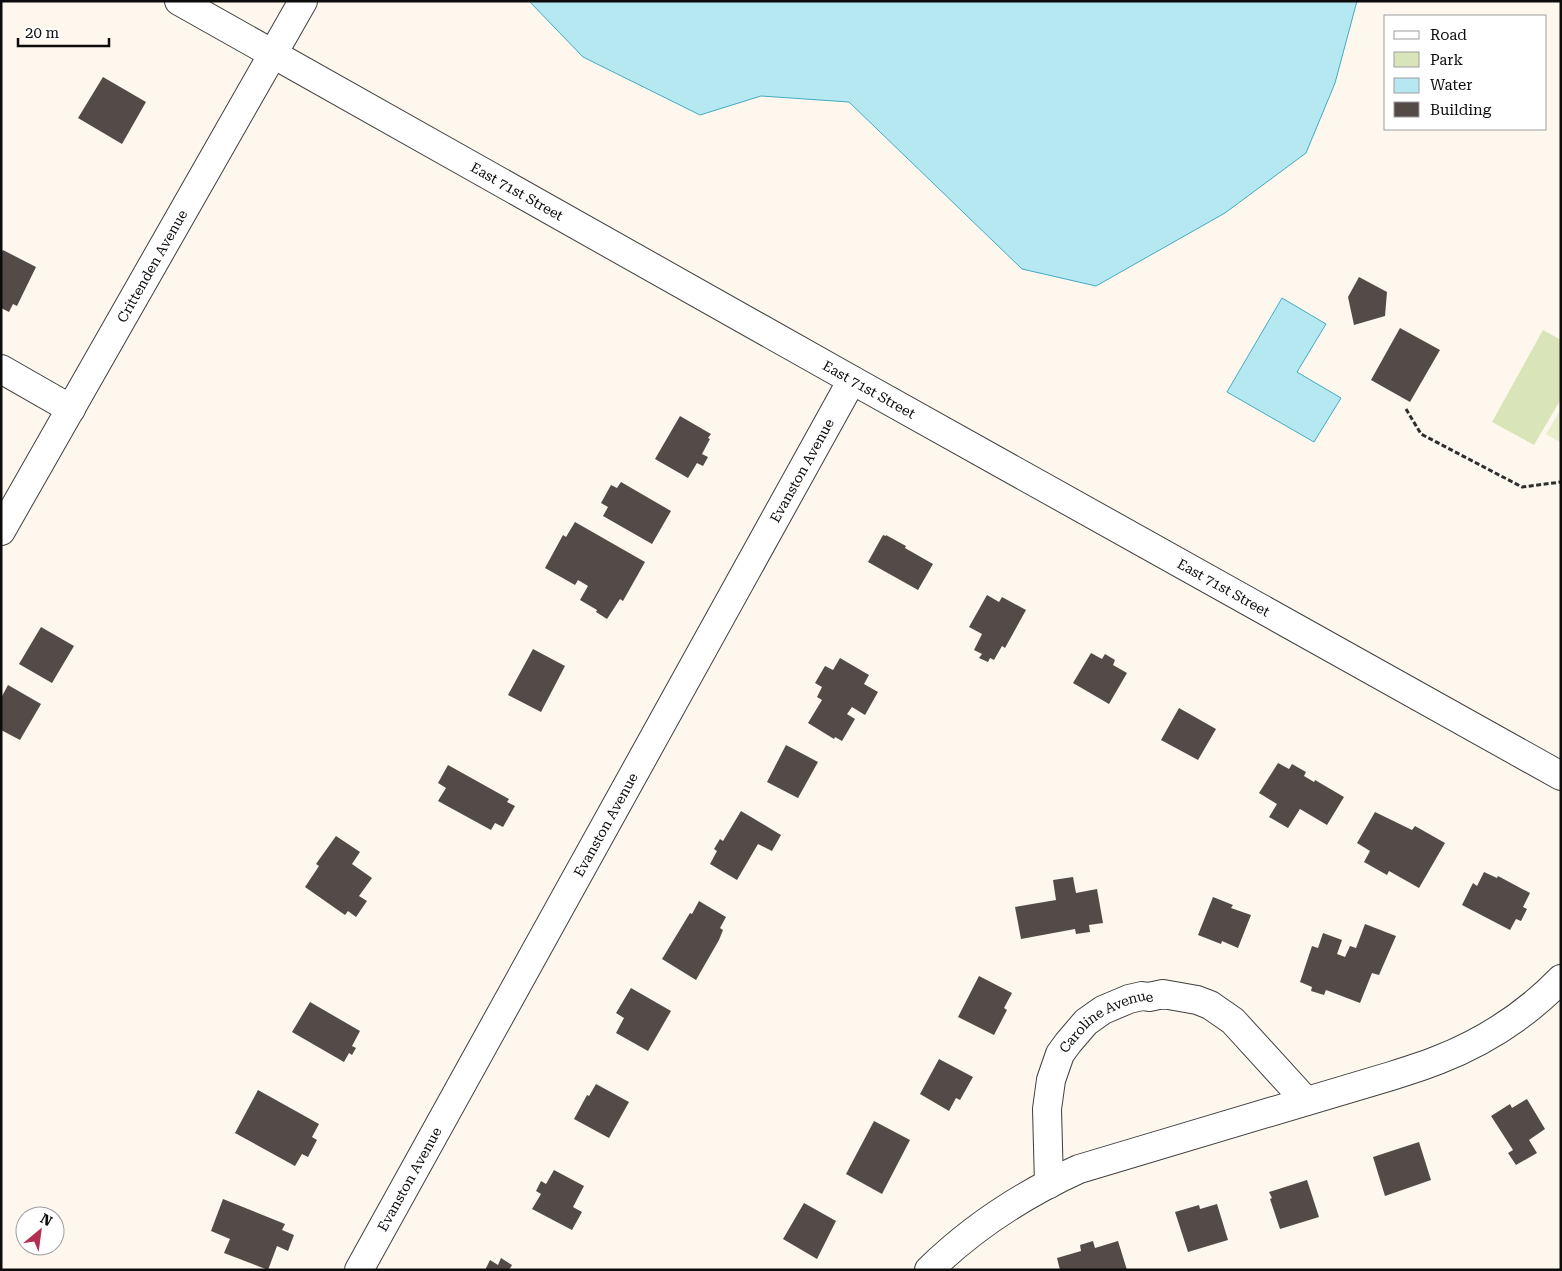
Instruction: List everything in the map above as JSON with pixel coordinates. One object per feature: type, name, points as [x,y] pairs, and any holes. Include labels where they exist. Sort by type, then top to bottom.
[{"type":"street","name":"East 71st Street","points":[[179,1],[1561,776]]},
{"type":"street","name":"Crittenden Avenue","points":[[1,531],[303,1]]},
{"type":"street","points":[[1,369],[71,409]]},
{"type":"street","name":"Evanston Avenue","points":[[359,1270],[852,380]]},
{"type":"street","points":[[929,1270],[953,1248],[987,1222],[1039,1189],[1079,1170],[1391,1076],[1437,1060],[1475,1043],[1511,1021],[1533,1005],[1561,979]]},
{"type":"street","name":"Caroline Avenue","points":[[1050,1184],[1047,1101],[1051,1080],[1060,1054],[1086,1022],[1103,1010],[1129,999],[1163,994],[1197,1000],[1222,1012],[1233,1021],[1306,1101]]},
{"type":"path","points":[[1406,409],[1421,434],[1522,487],[1561,482]]},
{"type":"green space","points":[[1543,330],[1561,340],[1561,399],[1534,445],[1492,422]]},
{"type":"green space","points":[[1561,409],[1561,443],[1546,434]]},
{"type":"water","points":[[529,1],[1357,1],[1335,83],[1306,153],[1225,213],[1096,286],[1022,269],[849,102],[761,96],[700,115],[583,57]]},
{"type":"water","points":[[1282,298],[1326,324],[1297,372],[1341,398],[1314,442],[1227,392]]},
{"type":"building","points":[[103,77],[146,102],[122,144],[78,118]]},
{"type":"building","points":[[3,250],[36,267],[17,306],[13,304],[9,312],[1,308],[1,253]]},
{"type":"building","points":[[1359,277],[1387,292],[1385,316],[1354,325],[1348,297]]},
{"type":"building","points":[[1400,328],[1440,350],[1410,402],[1371,380]]},
{"type":"building","points":[[680,416],[711,434],[702,454],[708,457],[703,466],[697,463],[688,478],[655,459]]},
{"type":"building","points":[[621,482],[671,511],[652,544],[603,516],[608,507],[601,503],[611,485],[617,488]]},
{"type":"building","points":[[575,522],[645,562],[623,601],[620,599],[607,619],[596,612],[597,610],[580,600],[588,586],[578,580],[575,585],[545,568],[563,535],[566,537]]},
{"type":"building","points":[[883,535],[906,546],[905,548],[933,564],[918,590],[868,562]]},
{"type":"building","points":[[987,595],[999,602],[1002,597],[1026,610],[1005,648],[1002,646],[994,660],[990,658],[988,662],[979,658],[982,654],[974,650],[982,634],[969,627]]},
{"type":"building","points":[[41,627],[74,646],[52,683],[19,664]]},
{"type":"building","points":[[533,649],[565,666],[541,712],[508,695]]},
{"type":"building","points":[[1091,653],[1102,659],[1105,654],[1115,660],[1113,665],[1127,673],[1109,704],[1073,683]]},
{"type":"building","points":[[840,658],[869,675],[864,684],[878,692],[865,715],[852,707],[847,714],[855,719],[842,741],[835,737],[834,739],[808,723],[822,700],[817,697],[822,687],[815,683],[825,666],[833,670]]},
{"type":"building","points":[[8,685],[41,704],[20,740],[1,730],[1,698]]},
{"type":"building","points":[[1179,708],[1216,729],[1198,760],[1161,740]]},
{"type":"building","points":[[786,745],[818,762],[798,798],[767,782]]},
{"type":"building","points":[[1278,763],[1289,769],[1292,764],[1306,772],[1304,776],[1314,782],[1315,780],[1344,797],[1327,825],[1300,809],[1288,828],[1269,817],[1277,804],[1259,793]]},
{"type":"building","points":[[448,765],[509,799],[507,802],[515,806],[503,827],[495,823],[491,830],[438,801],[446,788],[438,783]]},
{"type":"building","points":[[741,811],[781,835],[772,851],[758,844],[737,880],[710,864],[717,851],[714,849],[720,839],[723,841]]},
{"type":"building","points":[[1375,812],[1412,830],[1415,826],[1445,843],[1419,888],[1389,871],[1387,875],[1364,862],[1370,851],[1357,843]]},
{"type":"building","points":[[336,836],[360,852],[352,864],[372,878],[359,896],[367,901],[356,917],[348,911],[345,915],[305,887],[319,866],[316,864]]},
{"type":"building","points":[[1484,872],[1497,878],[1498,876],[1530,893],[1523,907],[1527,909],[1521,921],[1516,919],[1510,930],[1462,905],[1473,883],[1477,886]]},
{"type":"building","points":[[1073,877],[1076,893],[1097,889],[1103,923],[1089,925],[1090,932],[1076,934],[1075,929],[1021,939],[1015,907],[1056,900],[1053,880]]},
{"type":"building","points":[[1213,897],[1233,905],[1231,908],[1251,915],[1238,948],[1222,941],[1221,944],[1198,935]]},
{"type":"building","points":[[699,901],[726,917],[720,928],[723,930],[719,940],[696,980],[662,959]]},
{"type":"building","points":[[1365,924],[1396,936],[1379,975],[1372,973],[1360,1003],[1326,990],[1324,995],[1311,991],[1312,987],[1300,982],[1312,946],[1318,948],[1323,933],[1342,940],[1337,954],[1345,957],[1350,946],[1356,948]]},
{"type":"building","points":[[979,976],[1012,993],[1004,1008],[1007,1010],[994,1035],[958,1017]]},
{"type":"building","points":[[631,988],[671,1011],[648,1051],[616,1033],[624,1018],[616,1013]]},
{"type":"building","points":[[310,1002],[360,1031],[352,1046],[356,1048],[352,1055],[349,1053],[344,1062],[292,1032]]},
{"type":"building","points":[[939,1059],[973,1077],[960,1100],[956,1098],[949,1111],[920,1094]]},
{"type":"building","points":[[596,1084],[629,1102],[609,1138],[574,1119],[587,1095],[589,1096]]},
{"type":"building","points":[[258,1090],[319,1124],[312,1137],[317,1140],[308,1157],[302,1154],[295,1166],[235,1133]]},
{"type":"building","points":[[1527,1099],[1545,1129],[1529,1140],[1537,1153],[1516,1165],[1508,1153],[1513,1150],[1491,1116],[1510,1104],[1512,1108]]},
{"type":"building","points":[[874,1121],[910,1140],[882,1194],[846,1174]]},
{"type":"building","points":[[1419,1142],[1431,1180],[1385,1196],[1373,1157]]},
{"type":"building","points":[[554,1170],[584,1186],[573,1207],[582,1212],[572,1230],[532,1209],[541,1194],[536,1191],[541,1181],[546,1184]]},
{"type":"building","points":[[1307,1180],[1319,1217],[1280,1229],[1269,1192]]},
{"type":"building","points":[[223,1199],[285,1224],[282,1230],[294,1235],[288,1251],[277,1246],[268,1270],[224,1253],[230,1239],[211,1231]]},
{"type":"building","points":[[804,1203],[836,1221],[817,1259],[783,1239]]},
{"type":"building","points":[[1217,1204],[1228,1240],[1188,1252],[1175,1212],[1199,1205],[1200,1209]]},
{"type":"building","points":[[1093,1241],[1095,1248],[1118,1241],[1127,1270],[1060,1270],[1057,1258],[1081,1251],[1080,1245]]},
{"type":"building","points":[[501,1258],[512,1265],[509,1270],[485,1270],[490,1260],[498,1265]]}]
